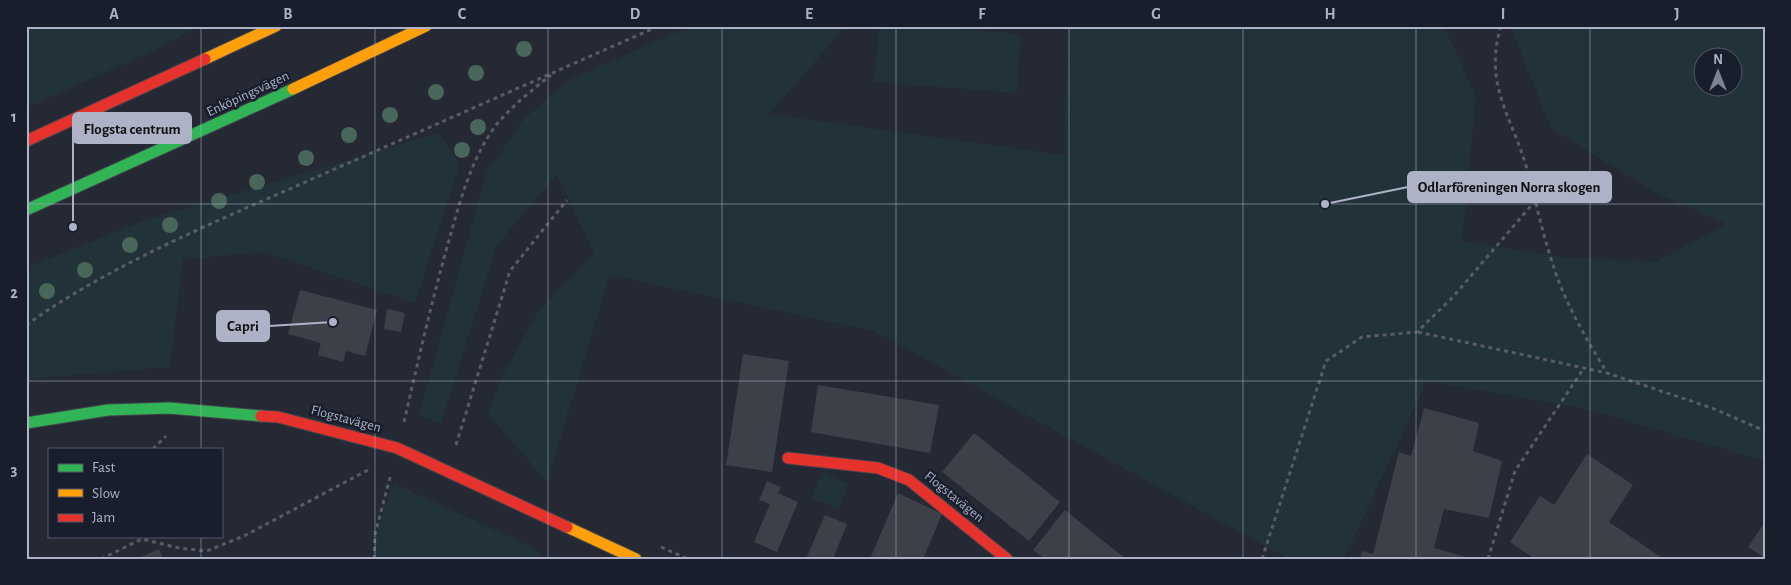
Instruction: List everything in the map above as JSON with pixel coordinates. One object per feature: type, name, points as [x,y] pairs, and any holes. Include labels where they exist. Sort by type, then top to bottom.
[{"type":"street","points":[[26,140],[276,26]]},
{"type":"street","name":"Enköpingsvägen","points":[[26,210],[240,114],[426,26]]},
{"type":"street","name":"Flogstavägen","points":[[26,423],[108,410],[169,408],[278,417],[397,448],[636,559]]},
{"type":"street","name":"Flogstavägen","points":[[788,458],[878,468],[910,480],[1007,559]]},
{"type":"path","points":[[26,325],[57,303],[206,227],[659,26]]},
{"type":"path","points":[[1501,26],[1496,41],[1494,75],[1502,106],[1526,167],[1554,269],[1578,326],[1607,373]]},
{"type":"path","points":[[397,448],[430,308],[460,201],[479,156],[496,125],[519,101],[555,71]]},
{"type":"path","points":[[444,470],[453,453],[510,271],[567,200]]},
{"type":"path","points":[[1417,332],[1453,297],[1535,201]]},
{"type":"path","points":[[1262,559],[1326,361],[1362,337],[1417,332],[1607,373],[1712,408],[1765,431]]},
{"type":"path","points":[[1488,559],[1514,470],[1584,368]]},
{"type":"path","points":[[154,448],[168,434],[161,433]]},
{"type":"path","points":[[101,559],[142,539],[179,548],[207,551],[244,536],[373,467],[364,465]]},
{"type":"path","points":[[374,559],[375,534],[391,472],[400,476]]},
{"type":"shaded area","points":[[26,26],[199,26],[151,52],[26,108]]},
{"type":"shaded area","points":[[691,26],[846,26],[769,114],[1063,155],[1069,26],[1444,26],[1476,96],[1462,241],[1569,258],[1656,262],[1726,224],[1654,192],[1551,128],[1510,26],[1765,26],[1765,461],[1587,409],[1427,381],[1344,559],[1289,559],[874,331],[610,275],[547,482],[488,414],[503,374],[538,312],[594,253],[557,174],[497,245],[441,424],[419,415],[486,174],[524,119],[568,80]]},
{"type":"shaded area","points":[[879,26],[924,26],[1021,34],[1017,93],[874,82]]},
{"type":"shaded area","points":[[439,133],[460,164],[415,303],[264,252],[183,259],[170,367],[26,379],[26,268],[146,220]]},
{"type":"shaded area","points":[[822,472],[849,484],[838,509],[811,498]]},
{"type":"shaded area","points":[[394,483],[535,549],[544,559],[374,559],[375,534]]},
{"type":"building","points":[[300,290],[377,310],[365,356],[346,351],[343,362],[318,355],[321,343],[288,334]]},
{"type":"building","points":[[387,309],[405,313],[401,332],[384,329]]},
{"type":"building","points":[[743,354],[789,361],[772,472],[726,465]]},
{"type":"building","points":[[818,385],[939,405],[930,453],[811,432]]},
{"type":"building","points":[[1424,408],[1479,423],[1473,451],[1502,461],[1489,518],[1444,509],[1434,548],[1473,559],[1360,559],[1362,551],[1373,554],[1399,452],[1411,456]]},
{"type":"building","points":[[974,433],[1060,502],[1029,541],[942,472]]},
{"type":"building","points":[[1587,454],[1633,485],[1609,522],[1664,559],[1535,559],[1510,542],[1540,496],[1554,505]]},
{"type":"building","points":[[767,481],[781,487],[778,493],[798,502],[777,552],[754,542],[770,504],[759,500]]},
{"type":"building","points":[[898,493],[942,514],[923,559],[870,559]]},
{"type":"building","points":[[1065,510],[1126,559],[1045,559],[1033,550]]},
{"type":"building","points":[[825,515],[847,524],[833,559],[806,559]]},
{"type":"building","points":[[1765,522],[1765,558],[1748,547]]},
{"type":"building","points":[[159,549],[163,559],[136,559]]},
{"type":"traffic: fast","points":[[26,210],[293,89]]},
{"type":"traffic: fast","points":[[26,423],[108,410],[169,408],[261,416]]},
{"type":"traffic: slow","points":[[205,59],[276,26]]},
{"type":"traffic: slow","points":[[293,89],[426,26]]},
{"type":"traffic: slow","points":[[567,527],[636,559]]},
{"type":"traffic: jam","points":[[26,141],[205,59]]},
{"type":"traffic: jam","points":[[261,416],[278,417],[397,448],[567,527]]},
{"type":"traffic: jam","points":[[788,458],[878,468],[909,480],[1007,559]]},
{"type":"place","name":"Odlarföreningen Norra skogen","points":[[1325,204]]},
{"type":"place","name":"Flogsta centrum","points":[[73,227]]},
{"type":"place","name":"Capri","points":[[333,322]]}]
